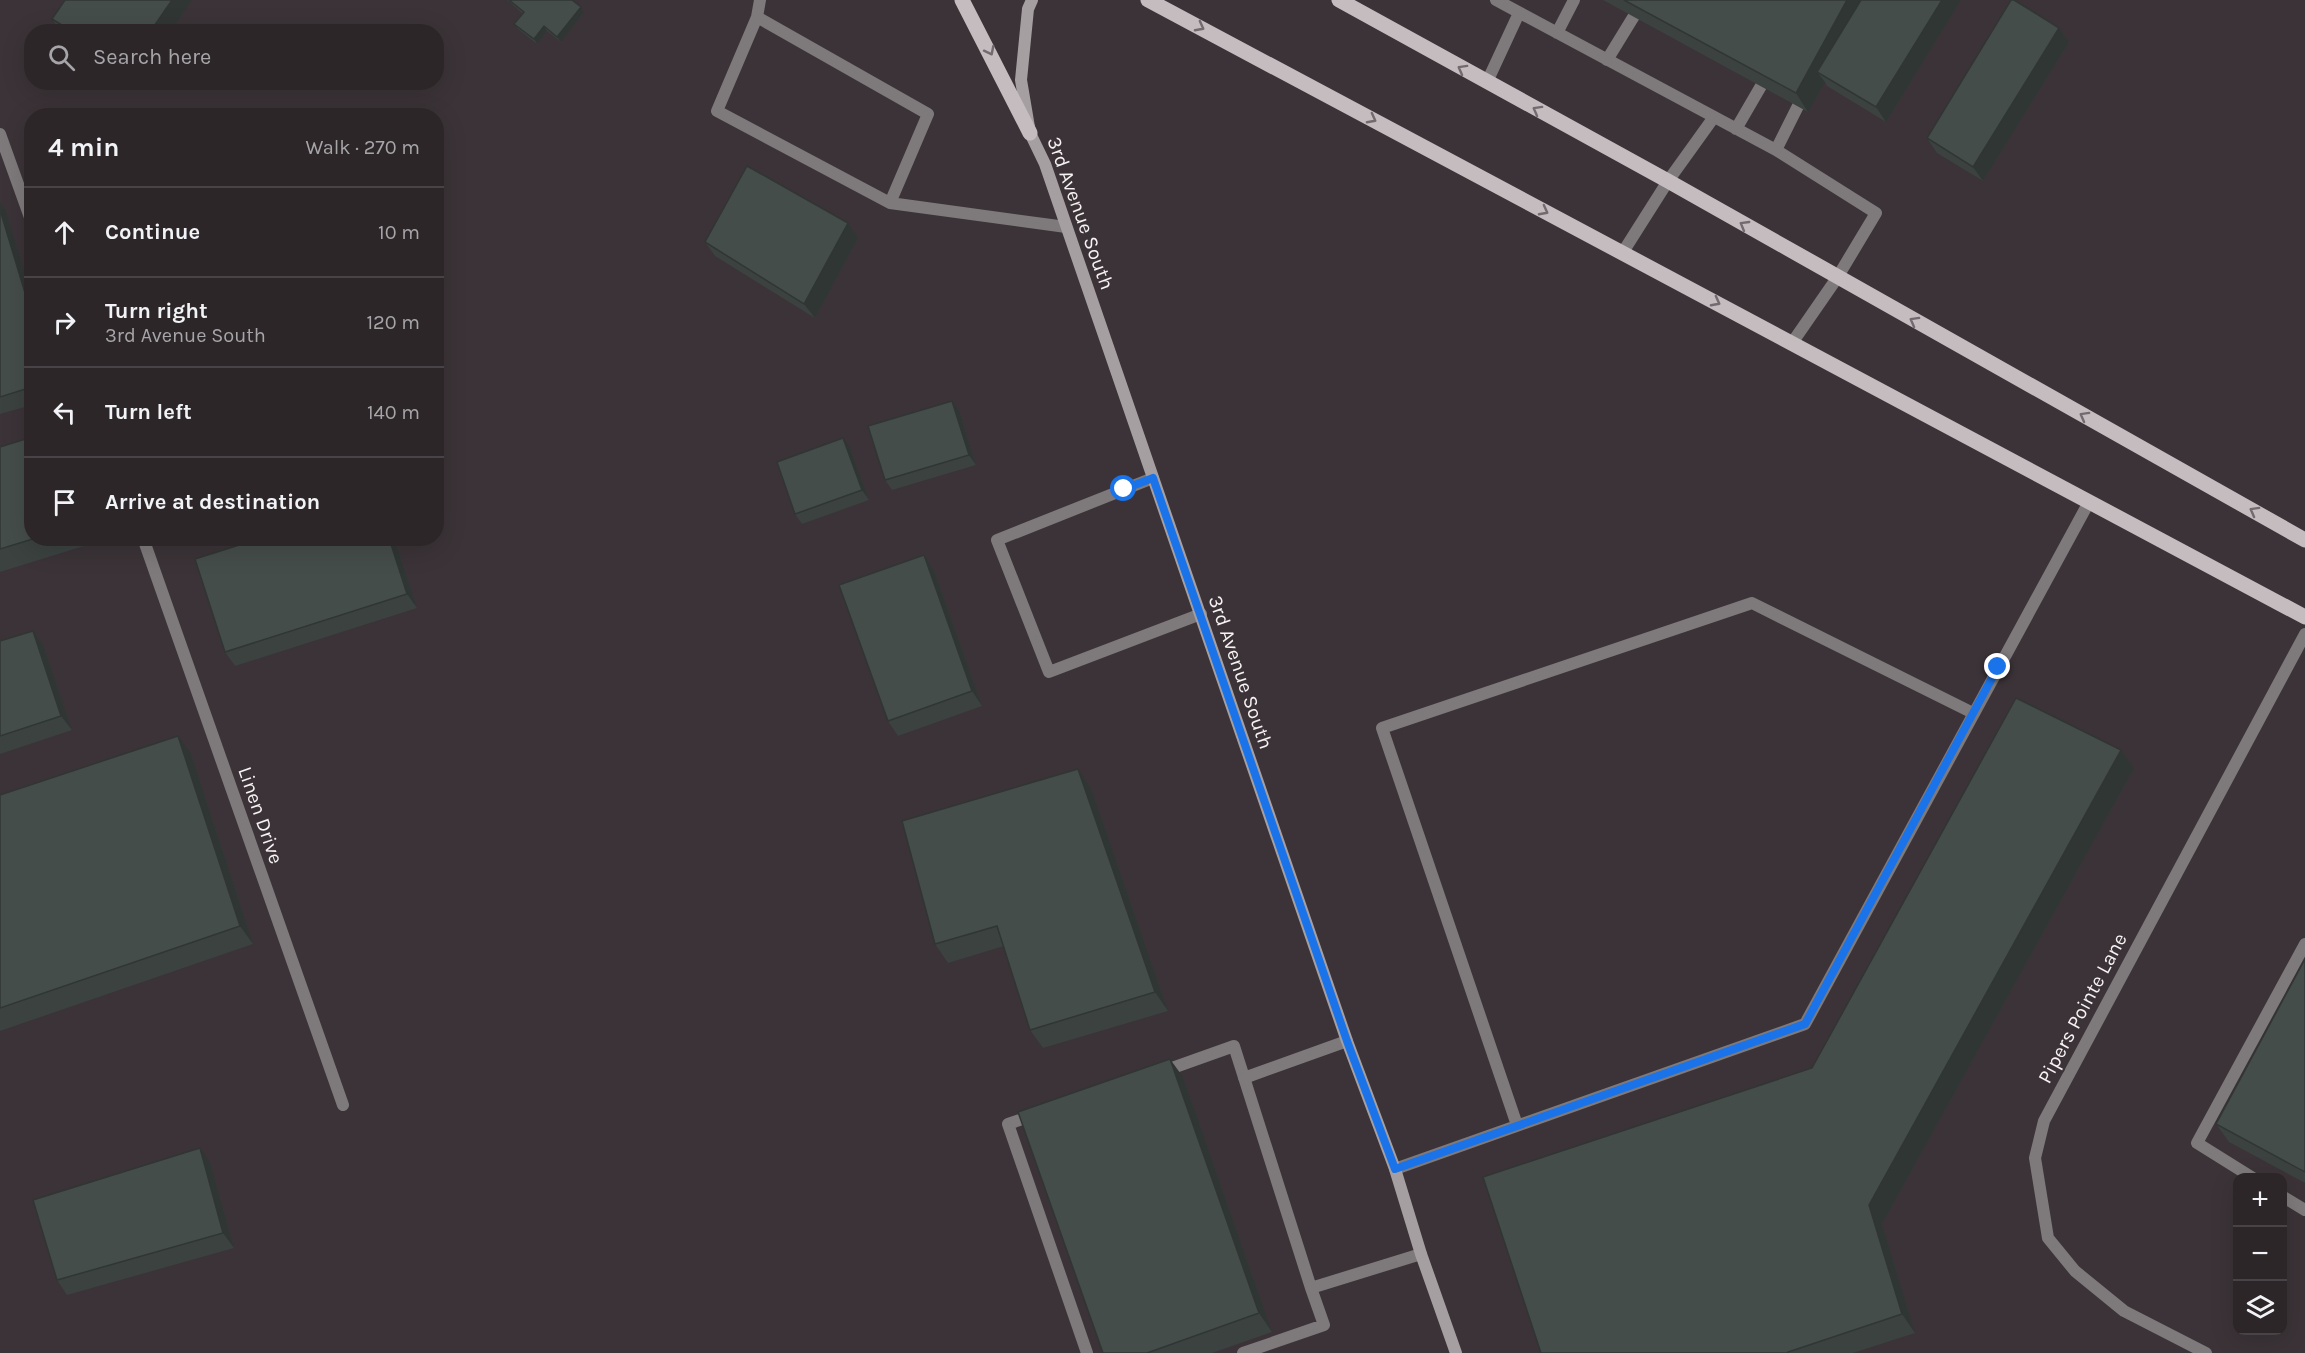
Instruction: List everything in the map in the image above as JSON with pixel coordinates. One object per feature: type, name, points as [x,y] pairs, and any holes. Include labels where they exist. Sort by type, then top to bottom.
[{"type":"main road","points":[[962,0],[1030,133]]},
{"type":"main road","name":"3rd Avenue South","points":[[1032,0],[1028,9],[1021,80],[1030,133],[1045,164],[1347,1041],[1395,1169],[1421,1254],[1456,1353]]},
{"type":"main road","points":[[1148,0],[2305,617]]},
{"type":"main road","points":[[1339,0],[1668,181],[2305,540]]},
{"type":"street","points":[[760,0],[757,17],[717,111],[890,203],[1066,226]]},
{"type":"street","points":[[1496,0],[1776,150],[1876,213],[1837,278],[1792,343]]},
{"type":"street","points":[[1557,33],[1574,0]]},
{"type":"street","points":[[1487,82],[1519,13]]},
{"type":"street","points":[[1607,60],[1634,16]]},
{"type":"street","points":[[757,17],[928,114],[890,203]]},
{"type":"street","points":[[1736,129],[1761,86]]},
{"type":"street","points":[[1776,150],[1798,106]]},
{"type":"street","points":[[1623,252],[1668,181],[1714,117]]},
{"type":"street","points":[[0,134],[24,201]]},
{"type":"street","points":[[1153,478],[997,540],[1049,672],[1201,614]]},
{"type":"street","points":[[1395,1169],[1805,1024],[2089,502]]},
{"type":"street","name":"Linen Drive","points":[[146,546],[343,1105]]},
{"type":"street","points":[[1517,1125],[1382,728],[1752,603],[1973,713]]},
{"type":"street","name":"Pipers Pointe Lane","points":[[2206,1353],[2124,1311],[2075,1271],[2048,1238],[2035,1158],[2044,1121],[2305,634]]},
{"type":"street","points":[[2245,1173],[2198,1143],[2305,944]]},
{"type":"street","points":[[1244,1078],[1347,1041]]},
{"type":"street","points":[[1144,1078],[1234,1047],[1324,1325],[1243,1353]]},
{"type":"street","points":[[1053,1109],[1008,1124],[1087,1353]]},
{"type":"street","points":[[2287,1199],[2305,1210]]},
{"type":"street","points":[[1311,1288],[1421,1254]]},
{"type":"building","points":[[65,0],[172,0],[156,24],[60,24],[52,19]]},
{"type":"building","points":[[509,0],[572,0],[581,7],[557,37],[544,26],[534,39],[514,24],[524,12]]},
{"type":"building","points":[[1624,0],[1847,0],[1796,93]]},
{"type":"building","points":[[1861,0],[1942,0],[1876,107],[1817,72]]},
{"type":"building","points":[[2011,0],[2059,28],[1973,167],[1927,138]]},
{"type":"building","points":[[747,166],[848,223],[804,304],[705,242]]},
{"type":"building","points":[[0,210],[24,290],[24,390],[0,397]]},
{"type":"building","points":[[952,401],[969,455],[885,480],[868,426]]},
{"type":"building","points":[[843,438],[862,490],[795,514],[777,462]]},
{"type":"building","points":[[24,440],[24,542],[0,549],[0,447]]},
{"type":"building","points":[[236,546],[392,546],[407,594],[225,652],[195,559]]},
{"type":"building","points":[[924,555],[972,691],[888,721],[839,585]]},
{"type":"building","points":[[33,631],[61,716],[0,736],[0,641]]},
{"type":"building","points":[[2016,698],[2121,750],[1869,1205],[1902,1314],[1788,1353],[1541,1353],[1483,1177],[1812,1068]]},
{"type":"building","points":[[178,736],[240,926],[0,1008],[0,795]]},
{"type":"building","points":[[1078,769],[1155,992],[1030,1030],[997,926],[935,944],[902,821]]},
{"type":"building","points":[[2305,959],[2305,1172],[2216,1124]]},
{"type":"building","points":[[1170,1059],[1259,1313],[1147,1353],[1103,1353],[1018,1112]]},
{"type":"building","points":[[200,1148],[223,1233],[57,1280],[33,1200]]},
{"type":"route","points":[[1124,489],[1153,478],[1347,1041],[1395,1169],[1805,1024],[1998,667]]}]
